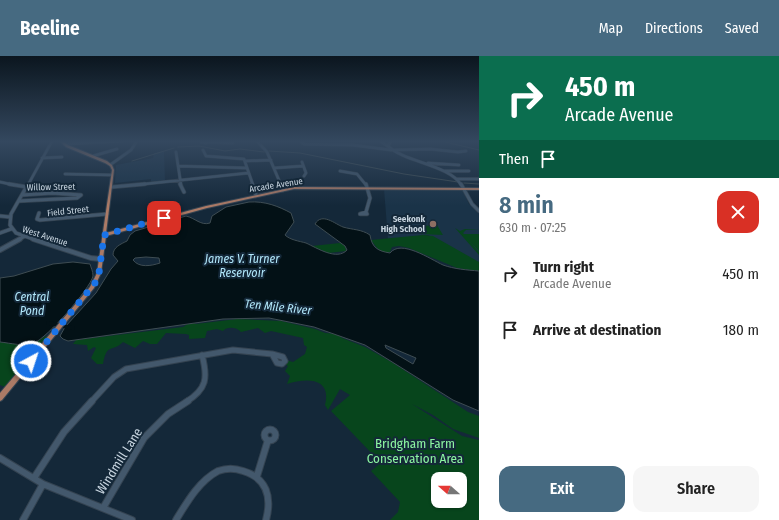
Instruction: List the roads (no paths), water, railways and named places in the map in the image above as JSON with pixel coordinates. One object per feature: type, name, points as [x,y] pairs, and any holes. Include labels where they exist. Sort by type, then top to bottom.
[{"type":"main road","points":[[0,398],[95,283],[100,266],[112,187],[110,165],[106,163]]},
{"type":"main road","name":"Arcade Avenue","points":[[104,235],[191,211],[283,190],[303,188],[479,189]]},
{"type":"street","name":"West Avenue","points":[[40,163],[10,217],[9,222],[11,229],[16,233],[91,258],[101,259]]},
{"type":"street","points":[[110,165],[113,163]]},
{"type":"street","points":[[178,163],[180,181],[184,192]]},
{"type":"street","points":[[245,163],[256,196]]},
{"type":"street","points":[[272,163],[283,190]]},
{"type":"street","points":[[302,163],[306,173],[304,176]]},
{"type":"street","points":[[422,163],[457,179],[464,188],[472,204],[479,211]]},
{"type":"street","points":[[425,164],[459,165]]},
{"type":"street","points":[[178,166],[247,168]]},
{"type":"street","points":[[274,168],[303,166]]},
{"type":"street","points":[[340,171],[357,174],[367,188],[370,194],[370,203],[366,212]]},
{"type":"street","points":[[442,171],[469,171]]},
{"type":"street","points":[[112,187],[248,173]]},
{"type":"street","points":[[65,174],[112,175]]},
{"type":"street","points":[[457,179],[479,179]]},
{"type":"street","points":[[0,182],[27,187]]},
{"type":"street","name":"Willow Street","points":[[19,201],[77,198],[80,194],[22,195]]},
{"type":"street","name":"Field Street","points":[[39,213],[37,219],[40,220],[107,214]]},
{"type":"street","points":[[0,216],[10,217]]},
{"type":"street","points":[[0,232],[11,229]]},
{"type":"street","points":[[0,250],[25,236]]},
{"type":"street","points":[[34,478],[64,432],[120,372],[134,366],[241,349],[272,354]]},
{"type":"street","name":"Windmill Lane","points":[[103,508],[144,438],[168,414],[193,398],[202,389],[205,382],[206,371],[202,355]]},
{"type":"street","points":[[256,476],[268,440]]},
{"type":"street","points":[[0,458],[44,484],[132,520]]},
{"type":"street","points":[[176,520],[208,478],[224,469],[232,468],[256,476],[265,488],[268,512],[266,520]]},
{"type":"street","points":[[23,520],[44,484]]},
{"type":"water","name":"James V. Turner Reservoir","points":[[255,202],[271,204],[281,208],[291,213],[294,222],[285,235],[287,237],[333,254],[343,253],[347,250],[345,246],[315,224],[321,219],[329,220],[343,227],[367,233],[370,235],[374,246],[382,251],[390,253],[395,249],[408,249],[443,265],[479,271],[479,411],[453,400],[365,345],[314,327],[269,318],[223,319],[68,341],[60,336],[65,327],[96,293],[111,269],[118,261],[113,255],[114,250],[127,241],[130,235],[135,231],[186,216],[201,223],[207,224],[210,223],[212,216],[226,207]],"holes":[[[135,258],[159,258],[160,263],[142,265],[133,260]],[[385,345],[416,358],[413,364],[386,348]]]},
{"type":"water","name":"Central Pond","points":[[73,262],[90,264],[93,276],[76,302],[58,323],[34,343],[22,345],[0,342],[0,278],[14,276],[53,264]]},
{"type":"waterway","points":[[348,163],[404,174],[458,182]]},
{"type":"waterway","points":[[464,183],[479,184]]},
{"type":"waterway","name":"Ten Mile River","points":[[49,323],[72,328]]},
{"type":"place","name":"Seekonk High School","points":[[433,224]]},
{"type":"park label","name":"Bridgham Farm Conservation Area","points":[[415,450]]}]
